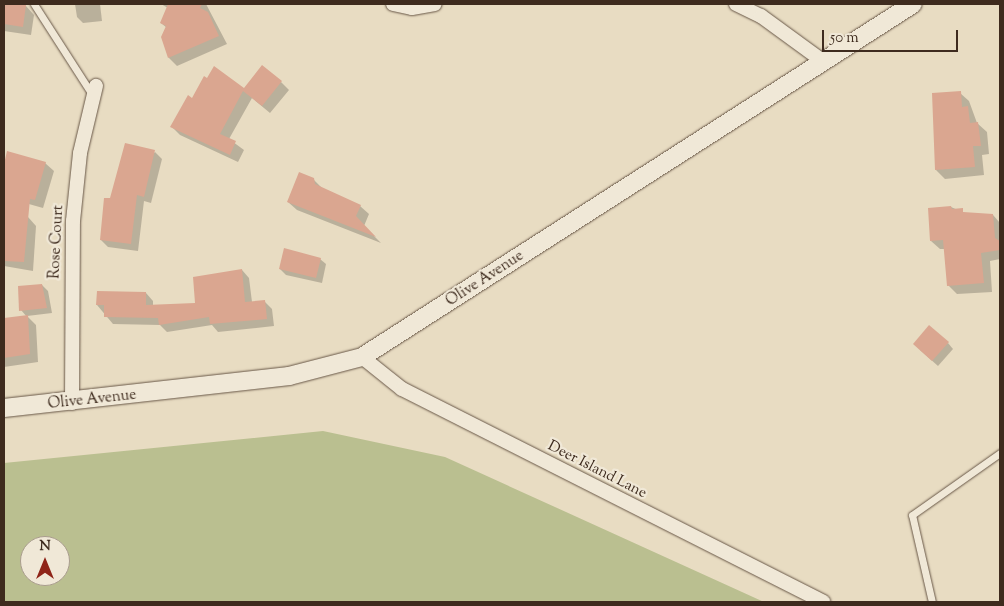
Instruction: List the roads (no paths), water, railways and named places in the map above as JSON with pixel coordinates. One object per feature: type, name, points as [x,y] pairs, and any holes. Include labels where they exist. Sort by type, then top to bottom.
[{"type":"street","points":[[393,4],[412,8],[434,4]]},
{"type":"street","points":[[736,4],[761,16],[824,62]]},
{"type":"street","name":"Olive Avenue","points":[[4,408],[72,403],[289,376],[362,357],[912,4]]},
{"type":"street","name":"Rose Court","points":[[72,403],[73,221],[80,153],[95,91]]},
{"type":"street","name":"Deer Island Lane","points":[[362,357],[402,389],[823,602]]},
{"type":"lane","points":[[34,4],[95,91]]},
{"type":"lane","points":[[932,602],[912,516],[1000,453]]}]
